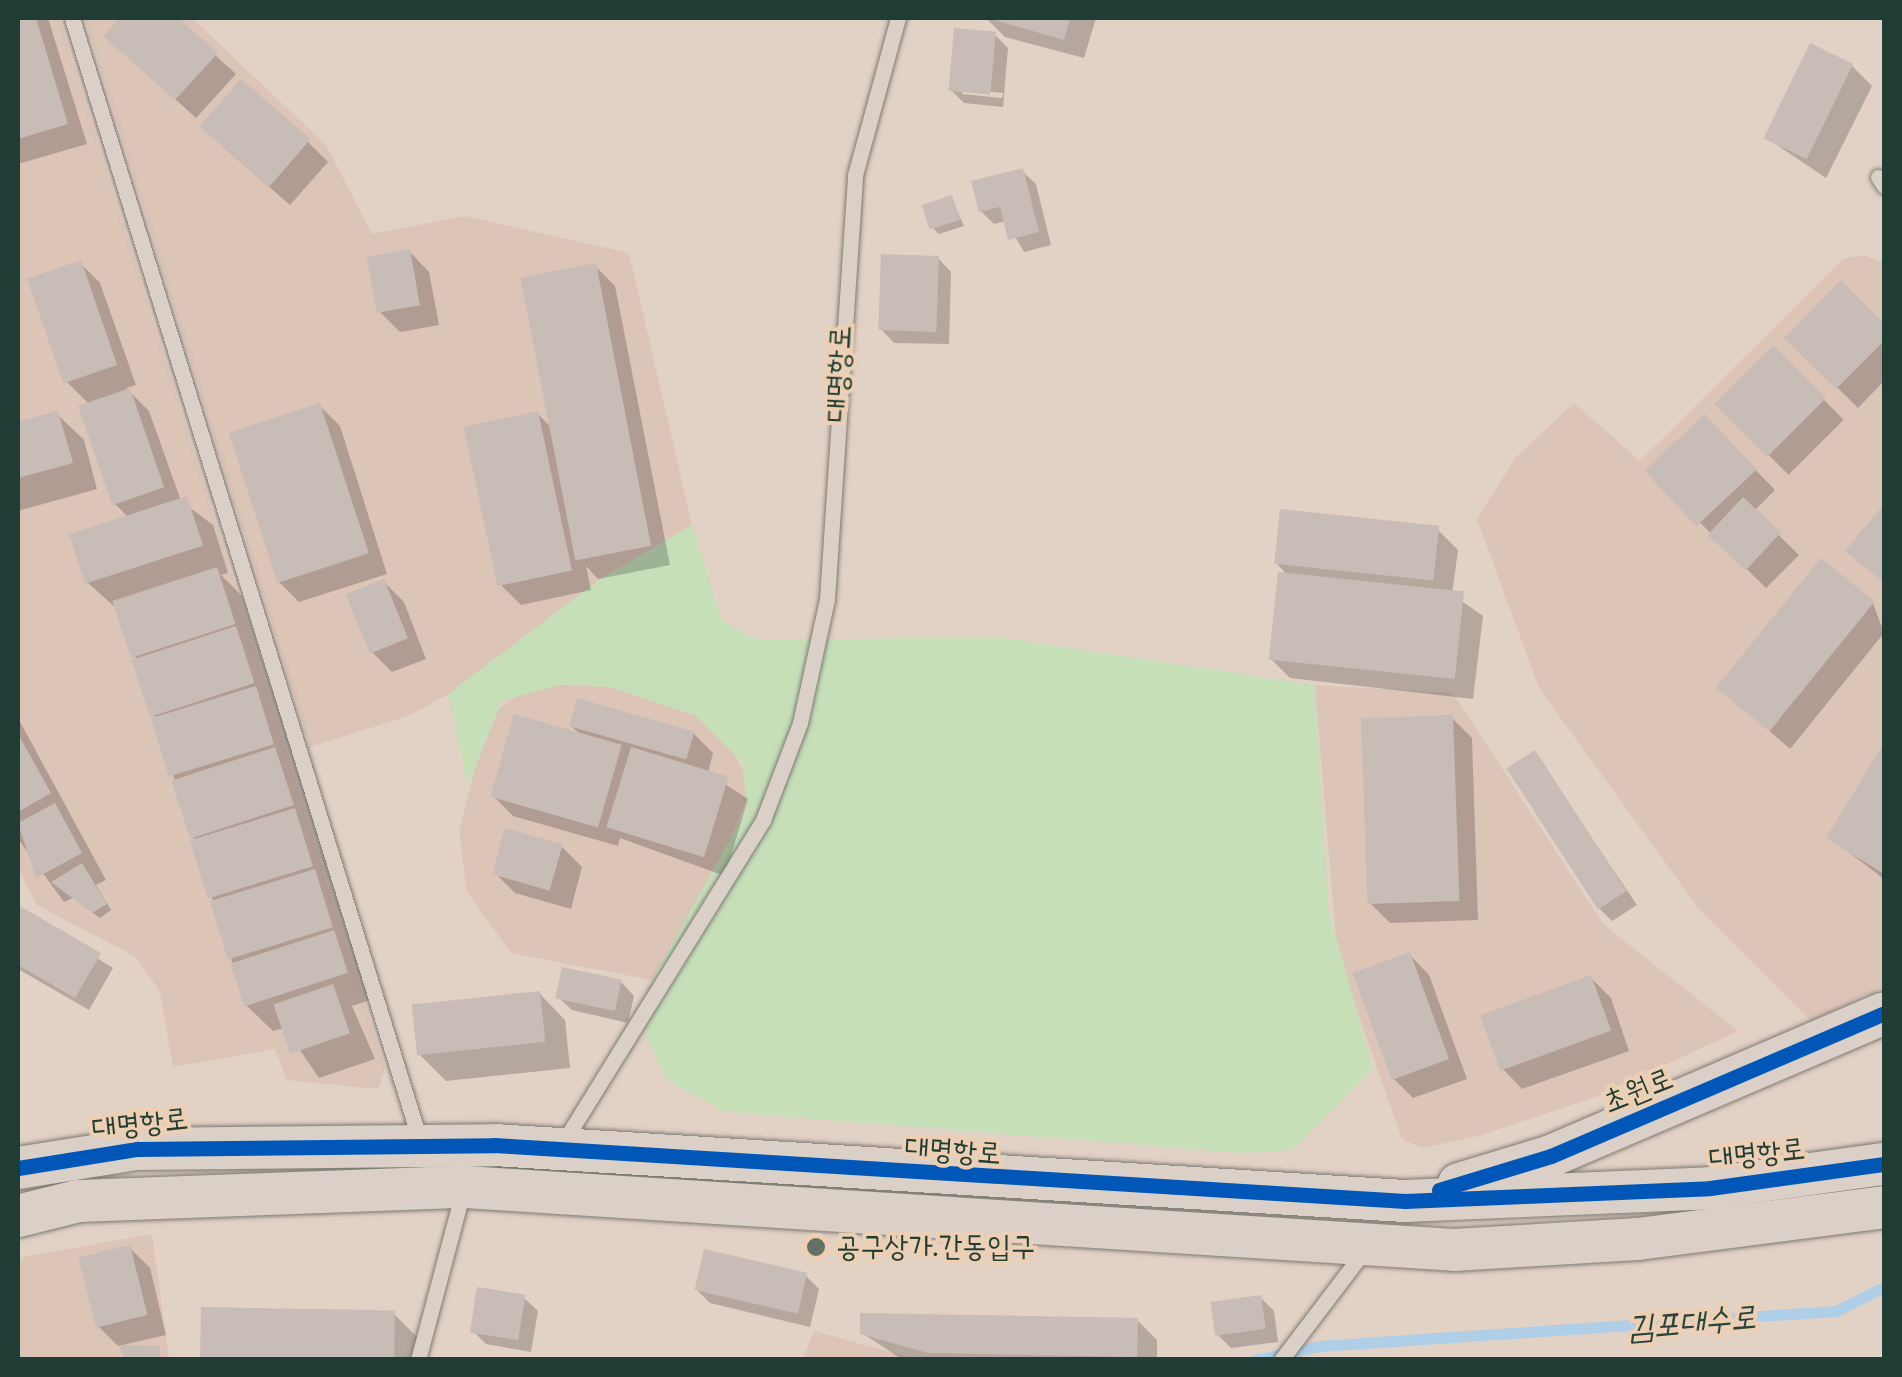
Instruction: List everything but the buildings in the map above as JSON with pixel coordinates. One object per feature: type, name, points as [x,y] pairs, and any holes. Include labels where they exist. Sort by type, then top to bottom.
[{"type":"main road","name":"초원로","points":[[1405,1200],[1628,1125],[1884,1012]]},
{"type":"main road","points":[[1619,1194],[1607,1165],[1628,1125]]},
{"type":"main road","name":"대명항로","points":[[18,1168],[137,1149],[421,1143],[1405,1200],[1619,1194],[1884,1164]]},
{"type":"main road","points":[[18,1216],[97,1200],[464,1187],[1366,1247],[1638,1239],[1884,1208]]},
{"type":"lane","points":[[72,18],[421,1143]]},
{"type":"lane","name":"대명항로","points":[[559,1150],[763,820],[800,722],[827,599],[850,212],[898,18]]},
{"type":"lane","points":[[418,1360],[464,1187]]},
{"type":"lane","points":[[1281,1360],[1323,1310],[1366,1247]]},
{"type":"shaded area","points":[[18,18],[59,18],[385,1069],[378,1089],[287,1080],[275,1049],[173,1067],[160,992],[136,957],[37,905],[18,868]]},
{"type":"shaded area","points":[[85,18],[192,18],[326,145],[372,234],[465,216],[629,253],[692,525],[599,580],[484,675],[408,716],[310,747]]},
{"type":"shaded area","points":[[1863,255],[1884,263],[1884,987],[1811,1021],[1699,909],[1539,688],[1477,519],[1516,457],[1574,403],[1640,461],[1843,259]]},
{"type":"shaded area","points":[[559,685],[611,687],[696,716],[725,737],[751,787],[714,881],[652,980],[511,953],[467,892],[459,831],[489,716],[524,690]]},
{"type":"shaded area","points":[[1315,685],[1453,693],[1603,924],[1738,1031],[1598,1096],[1478,1136],[1422,1148],[1402,1139],[1337,953]]},
{"type":"shaded area","points":[[152,1234],[169,1359],[18,1360],[18,1258]]},
{"type":"shaded area","points":[[814,1331],[915,1359],[803,1359]]},
{"type":"green space","points":[[692,525],[722,621],[758,640],[998,637],[1315,685],[1328,908],[1373,1068],[1293,1150],[1240,1153],[727,1112],[668,1081],[646,1037],[652,980],[747,809],[742,762],[696,716],[611,687],[559,685],[502,701],[468,785],[448,694],[599,580]]},
{"type":"waterway","name":"김포대수로","points":[[1255,1360],[1320,1346],[1836,1311],[1884,1287]]},
{"type":"cycle path","points":[[1439,1190],[1551,1156],[1884,1013]]},
{"type":"cycle path","points":[[18,1168],[137,1149],[494,1145],[1405,1201],[1710,1188],[1884,1164]]},
{"type":"place","name":"공구상가.간동입구","points":[[816,1247]]}]
